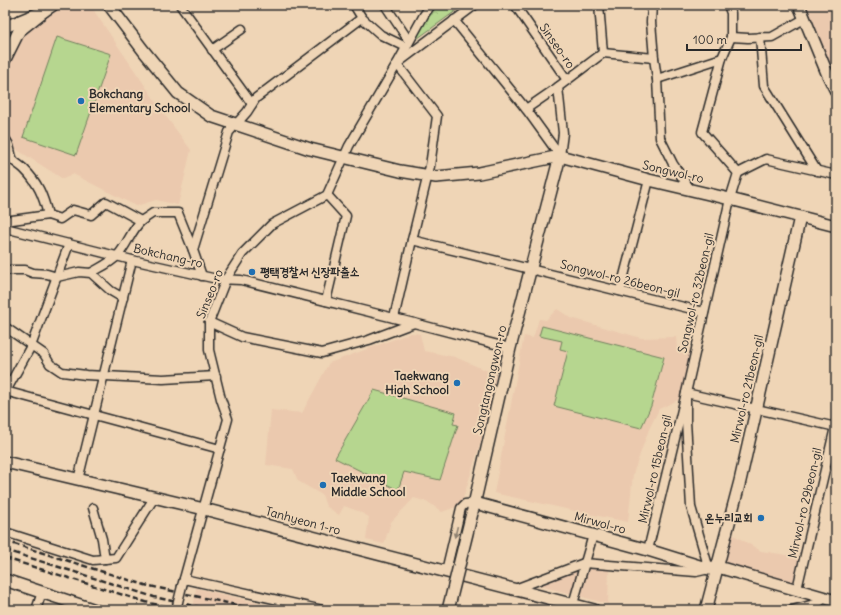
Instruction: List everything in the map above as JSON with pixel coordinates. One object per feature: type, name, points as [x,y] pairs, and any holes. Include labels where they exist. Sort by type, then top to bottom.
[{"type":"street","points":[[109,5],[178,93],[211,116],[310,149],[436,178],[480,174],[560,156]]},
{"type":"street","points":[[180,5],[252,104]]},
{"type":"street","points":[[354,5],[362,18],[381,35],[408,44]]},
{"type":"street","points":[[385,5],[408,44]]},
{"type":"street","points":[[326,301],[346,216],[327,196],[344,157],[431,5]]},
{"type":"street","points":[[397,64],[475,5]]},
{"type":"street","name":"Sinseo-ro","points":[[515,5],[567,80]]},
{"type":"street","points":[[599,5],[603,53]]},
{"type":"street","points":[[652,5],[651,22],[657,79],[660,138],[673,164],[690,189]]},
{"type":"street","points":[[728,5],[731,13],[731,37],[722,58],[702,132],[738,173],[766,159],[836,175]]},
{"type":"street","points":[[799,5],[836,91]]},
{"type":"street","points":[[5,27],[48,8]]},
{"type":"street","points":[[5,59],[19,31],[48,8]]},
{"type":"street","points":[[193,250],[229,132],[256,98],[362,18]]},
{"type":"street","points":[[731,37],[748,38],[772,36],[804,19]]},
{"type":"street","points":[[454,20],[526,109],[560,156]]},
{"type":"street","points":[[212,50],[242,29]]},
{"type":"street","points":[[760,37],[764,86],[817,171]]},
{"type":"street","points":[[526,109],[603,53],[654,58]]},
{"type":"street","points":[[657,79],[722,58]]},
{"type":"street","points":[[394,318],[428,176],[437,116],[397,64]]},
{"type":"street","points":[[558,87],[563,133],[560,156]]},
{"type":"street","points":[[5,139],[9,142],[13,160],[23,167],[35,181],[44,198],[48,215]]},
{"type":"street","name":"Songwol-ro","points":[[560,156],[649,180],[836,226]]},
{"type":"street","name":"Songtangongwon-ro","points":[[448,610],[510,348],[560,156]]},
{"type":"street","name":"Songwol-ro 32beon-gil","points":[[686,393],[730,199],[738,173]]},
{"type":"street","points":[[620,291],[649,180]]},
{"type":"street","name":"Sinseo-ro","points":[[176,610],[228,419],[221,399],[209,350],[209,322],[226,279],[242,254],[272,224],[327,196]]},
{"type":"street","points":[[5,221],[48,215],[60,219],[73,210],[91,215],[106,202],[141,221]]},
{"type":"street","points":[[91,273],[117,256],[134,229],[141,221],[153,213],[178,213],[202,276]]},
{"type":"street","name":"Mirwol-ro 21beon-gil","points":[[714,568],[757,409],[777,314],[800,217]]},
{"type":"street","name":"Bokchang-ro","points":[[5,228],[218,280],[241,280],[510,348]]},
{"type":"street","name":"Songwol-ro 26beon-gil","points":[[412,240],[704,312]]},
{"type":"street","points":[[5,401],[5,391],[31,346],[58,277],[69,244]]},
{"type":"street","points":[[78,480],[132,260]]},
{"type":"street","points":[[5,270],[25,270],[33,273],[47,274],[58,277],[79,272],[91,273],[111,291],[123,298]]},
{"type":"street","points":[[209,322],[242,337],[322,353],[369,340],[414,323]]},
{"type":"street","points":[[5,327],[44,354],[50,364],[62,372],[163,379],[216,376]]},
{"type":"street","points":[[5,391],[220,449]]},
{"type":"street","points":[[686,393],[836,425]]},
{"type":"street","name":"Mirwol-ro 15beon-gil","points":[[648,550],[686,393]]},
{"type":"street","name":"Mirwol-ro 15beon-gil","points":[[686,393],[686,421],[691,507],[714,568]]},
{"type":"street","name":"Mirwol-ro 29beon-gil","points":[[797,589],[836,425]]},
{"type":"street","name":"Tanhyeon 1-ro","points":[[5,462],[204,509],[594,610]]},
{"type":"street","points":[[5,532],[93,560],[116,558],[154,498]]},
{"type":"street","points":[[446,571],[461,508],[465,504],[473,508]]},
{"type":"street","points":[[93,508],[102,539],[105,559]]},
{"type":"street","name":"Mirwol-ro","points":[[473,508],[593,535],[797,589],[836,601]]},
{"type":"street","points":[[573,604],[593,535]]},
{"type":"street","points":[[515,590],[584,564],[696,572],[714,568],[706,610]]},
{"type":"street","points":[[5,580],[95,610]]},
{"type":"street","points":[[183,582],[323,610]]},
{"type":"street","points":[[36,610],[42,592]]},
{"type":"street","points":[[792,610],[818,603],[825,598]]},
{"type":"shaded area","name":"Bokchang Elementary School","points":[[64,5],[90,5],[165,115],[191,150],[178,205],[156,200],[136,206],[73,174],[63,179],[5,142],[5,66],[8,55],[18,40],[31,26]]},
{"type":"shaded area","points":[[803,5],[836,5],[836,85]]},
{"type":"shaded area","points":[[557,309],[571,318],[641,338],[676,337],[677,348],[691,350],[680,399],[659,409],[649,429],[633,474],[628,522],[494,493],[524,336],[533,338],[539,319],[546,320]]},
{"type":"shaded area","points":[[411,333],[420,334],[424,351],[455,357],[497,375],[485,428],[461,505],[442,512],[428,502],[414,498],[391,522],[384,544],[366,540],[369,517],[344,506],[339,515],[326,506],[322,495],[298,481],[293,469],[266,465],[271,410],[302,413],[329,363]]},
{"type":"shaded area","points":[[732,534],[761,551],[799,557],[793,585],[724,566]]},
{"type":"shaded area","points":[[586,568],[609,568],[608,604],[579,596]]},
{"type":"shaded area","points":[[579,569],[572,594],[536,585]]},
{"type":"shaded area","points":[[196,588],[287,610],[193,610]]},
{"type":"green space","points":[[431,5],[464,5],[407,46]]},
{"type":"green space","points":[[57,37],[111,54],[76,155],[23,137]]},
{"type":"green space","points":[[542,326],[664,357],[651,406],[641,428],[554,406],[568,351],[560,349],[562,341],[539,336]]},
{"type":"green space","points":[[374,390],[456,413],[453,424],[458,425],[440,480],[404,472],[398,490],[335,458]]},
{"type":"railway","points":[[5,541],[145,585],[259,610]]},
{"type":"railway","points":[[5,550],[154,597],[212,610]]},
{"type":"railway","points":[[5,558],[149,603],[185,610]]},
{"type":"place","name":"Bokchang Elementary School","points":[[81,101]]},
{"type":"place","name":"평택경찰서 신장파출소","points":[[252,272]]},
{"type":"place","name":"Taekwang High School","points":[[457,383]]},
{"type":"place","name":"Taekwang Middle School","points":[[323,485]]},
{"type":"place","name":"온누리교회","points":[[761,518]]}]
